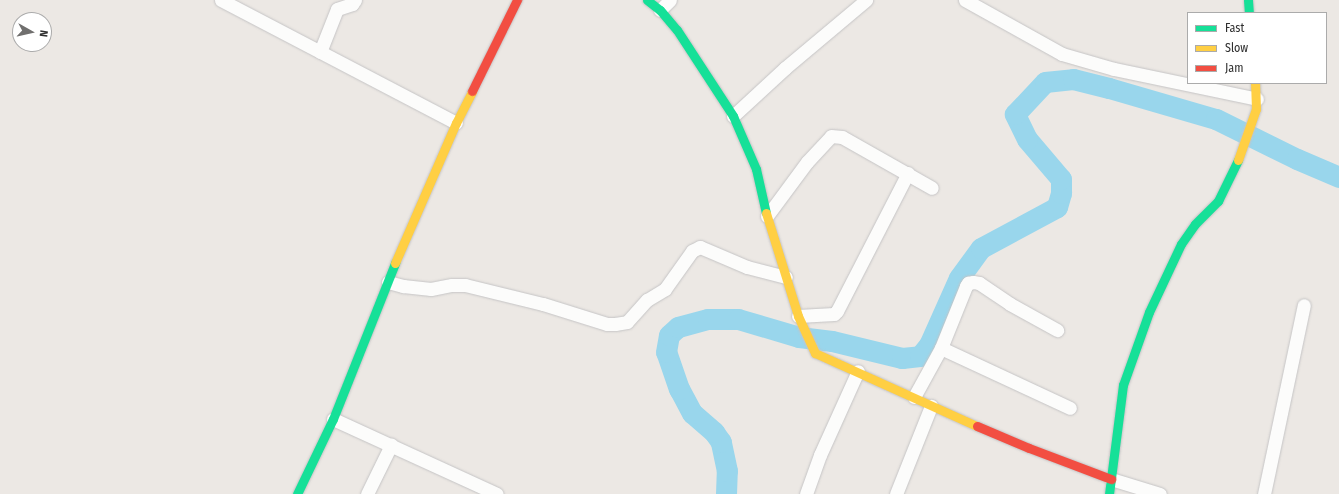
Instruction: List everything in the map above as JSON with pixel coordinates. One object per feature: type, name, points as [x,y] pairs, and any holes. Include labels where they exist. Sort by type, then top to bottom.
[{"type":"street","points":[[221,0],[456,123]]},
{"type":"street","points":[[320,52],[337,9],[352,4],[355,0]]},
{"type":"street","points":[[297,494],[332,419],[388,282],[456,123],[517,0]]},
{"type":"street","points":[[647,0],[660,10],[677,30],[733,116],[751,155],[767,216],[798,316],[805,329],[811,346],[821,357],[858,371],[931,406],[1029,448],[1111,479],[1160,494]]},
{"type":"street","points":[[660,10],[670,0]]},
{"type":"street","points":[[733,116],[785,68],[866,0]]},
{"type":"street","points":[[965,0],[1062,54],[1114,69],[1257,99]]},
{"type":"street","points":[[1248,0],[1249,12]]},
{"type":"street","points":[[1109,494],[1124,385],[1149,312],[1181,244],[1195,224],[1224,192],[1243,149],[1254,114],[1257,99],[1255,84]]},
{"type":"street","points":[[767,216],[807,162],[831,136],[842,137],[908,173],[932,188]]},
{"type":"street","points":[[798,316],[834,314],[837,311],[908,173]]},
{"type":"street","points":[[388,282],[403,286],[431,289],[452,285],[465,285],[543,304],[607,324],[623,323],[632,318],[646,300],[665,289],[692,252],[700,247],[747,268],[786,277]]},
{"type":"street","points":[[914,397],[942,348],[966,286],[973,282],[1058,330]]},
{"type":"street","points":[[1264,494],[1304,305]]},
{"type":"street","points":[[942,348],[1070,408]]},
{"type":"street","points":[[806,494],[820,455],[858,371]]},
{"type":"street","points":[[898,493],[931,406]]},
{"type":"street","points":[[332,419],[496,494]]},
{"type":"street","points":[[367,494],[391,445]]},
{"type":"waterway","points":[[726,494],[727,471],[721,442],[714,432],[692,413],[679,389],[666,352],[669,335],[678,327],[708,319],[738,319],[799,337],[832,341],[902,358],[920,356],[929,345],[959,278],[981,248],[1057,207],[1061,193],[1061,179],[1027,139],[1015,114],[1045,82],[1073,79],[1216,119],[1297,159],[1339,177]]},
{"type":"traffic: fast","points":[[647,0],[660,10],[677,30],[733,116],[756,169],[766,213]]},
{"type":"traffic: fast","points":[[1248,0],[1249,12]]},
{"type":"traffic: fast","points":[[1109,494],[1123,385],[1149,312],[1181,244],[1195,224],[1218,201],[1238,160]]},
{"type":"traffic: fast","points":[[297,494],[333,419],[395,263]]},
{"type":"traffic: slow","points":[[1238,160],[1256,109],[1255,84]]},
{"type":"traffic: slow","points":[[395,263],[456,123],[472,91]]},
{"type":"traffic: slow","points":[[766,213],[798,316],[815,353],[977,426]]},
{"type":"traffic: jam","points":[[472,91],[517,0]]},
{"type":"traffic: jam","points":[[977,426],[1029,448],[1111,479]]}]
